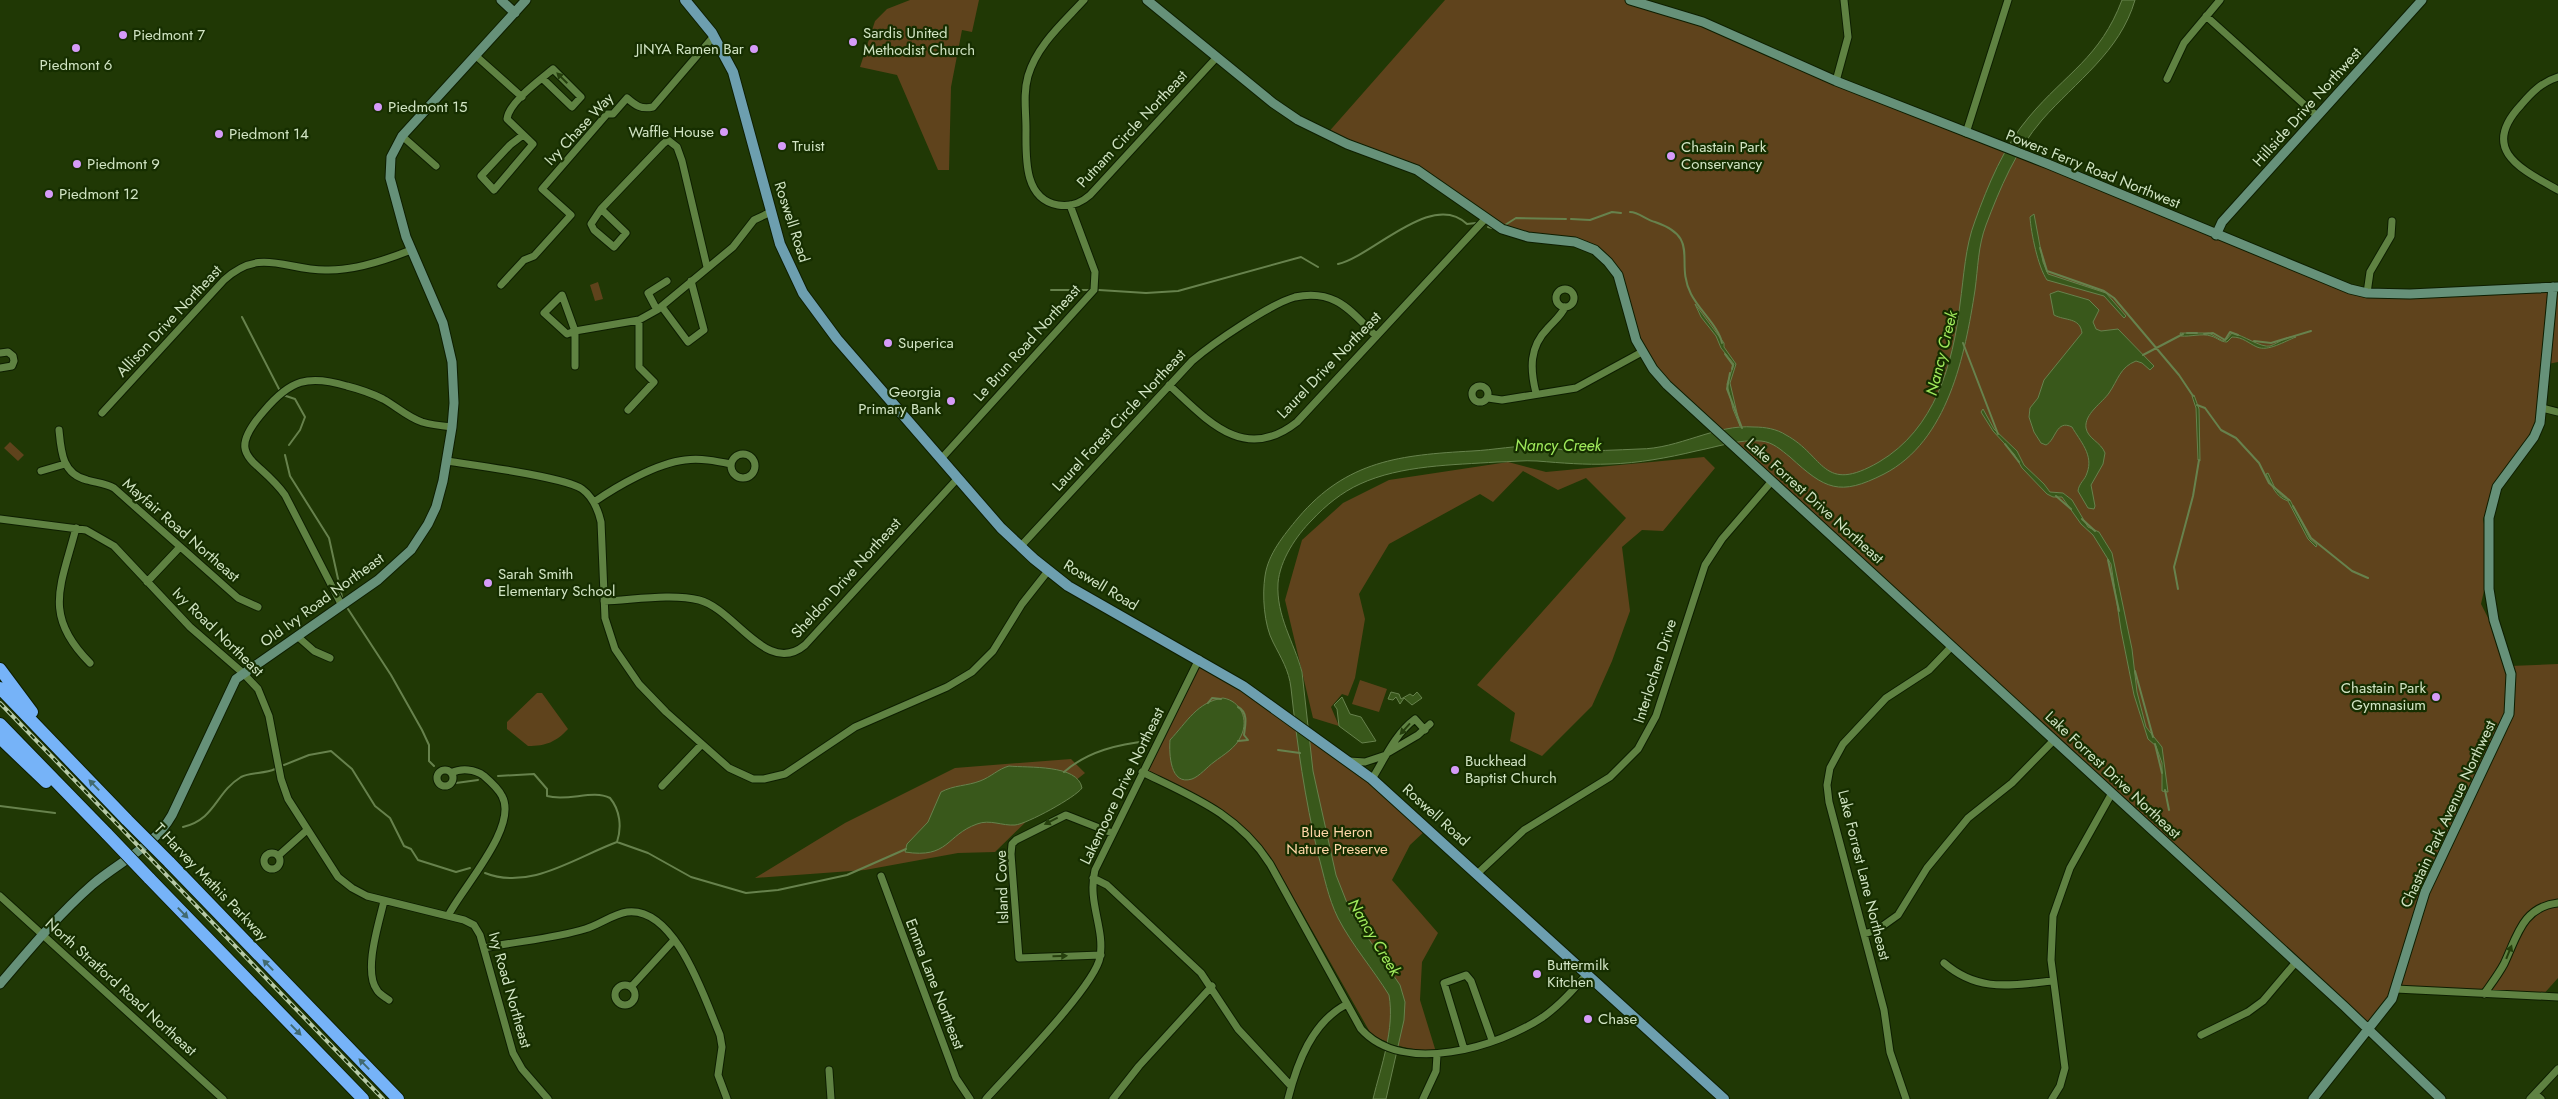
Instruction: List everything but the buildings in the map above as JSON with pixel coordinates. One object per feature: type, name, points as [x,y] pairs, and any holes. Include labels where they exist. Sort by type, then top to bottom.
[{"type":"highway","points":[[0,669],[50,739]]},
{"type":"highway","name":"T Harvey Mathis Parkway","points":[[0,688],[398,1099]]},
{"type":"highway","points":[[0,724],[363,1099]]},
{"type":"highway","points":[[0,738],[46,783],[106,834]]},
{"type":"main road","name":"Roswell Road","points":[[690,1],[726,56],[740,93],[771,212],[790,269],[818,316],[941,459],[1020,547],[1048,571],[1089,599],[1199,659],[1290,718],[1372,779],[1478,873],[1724,1099]]},
{"type":"street","points":[[501,0],[515,12]]},
{"type":"street","name":"Old Ivy Road Northeast","points":[[0,984],[42,935],[91,886],[162,831],[172,815],[231,686],[243,673],[378,580],[403,558],[418,540],[436,507],[447,461],[452,427],[454,383],[448,341],[437,306],[411,250],[402,224],[389,171],[394,149],[402,136],[526,0]]},
{"type":"street","name":"Putnam Circle Northeast","points":[[1084,0],[1037,54],[1028,75],[1025,101],[1025,149],[1030,181],[1037,193],[1046,201],[1058,205],[1070,205],[1090,195],[1217,57]]},
{"type":"street","name":"Lake Forrest Drive Northeast","points":[[1148,0],[1273,103],[1298,120],[1347,144],[1417,170],[1443,186],[1486,218],[1516,235],[1575,242],[1588,246],[1602,256],[1612,267],[1622,285],[1631,326],[1642,352],[1660,378],[2296,962],[2441,1099]]},
{"type":"street","name":"Powers Ferry Road Northwest","points":[[1630,0],[1703,22],[1836,81],[2032,157],[2326,281],[2368,293],[2410,294],[2556,287]]},
{"type":"street","points":[[1836,81],[1848,37],[1844,0]]},
{"type":"street","points":[[1966,133],[2008,0]]},
{"type":"street","points":[[2167,79],[2184,43],[2220,0]]},
{"type":"street","name":"Hillside Drive Northwest","points":[[2216,235],[2222,222],[2422,0]]},
{"type":"street","points":[[2206,16],[2317,116]]},
{"type":"street","name":"Ivy Chase Way","points":[[501,285],[524,260],[534,256],[571,215],[542,189],[607,114],[613,114],[627,98],[636,106],[645,109],[653,107],[714,36]]},
{"type":"street","points":[[475,55],[522,97]]},
{"type":"street","points":[[523,135],[510,145],[480,176],[494,190],[533,144],[507,120],[511,108],[553,69],[581,97],[572,107],[544,79]]},
{"type":"street","points":[[2558,77],[2541,84],[2513,113],[2508,122],[2504,139],[2508,154],[2515,164],[2558,190]]},
{"type":"street","points":[[402,136],[436,166]]},
{"type":"street","points":[[601,209],[626,233],[614,247],[591,224],[601,209],[668,140],[673,143],[682,161],[707,267]]},
{"type":"street","name":"Le Brun Road Northeast","points":[[941,459],[1094,290],[1096,272],[1070,205]]},
{"type":"street","points":[[575,366],[576,331],[562,295],[544,313],[567,334],[576,331],[639,320],[659,308],[733,247],[754,220],[771,212]]},
{"type":"street","name":"Laurel Drive Northeast","points":[[1169,385],[1211,424],[1223,432],[1244,438],[1268,437],[1284,431],[1298,422],[1486,218]]},
{"type":"street","points":[[2368,293],[2370,272],[2391,236],[2392,221]]},
{"type":"street","name":"Allison Drive Northeast","points":[[102,413],[224,280],[239,268],[253,263],[269,261],[315,270],[336,270],[411,250]]},
{"type":"street","points":[[667,282],[648,293],[688,342],[704,330],[691,281]]},
{"type":"street","name":"Chastain Park Avenue Northwest","points":[[2313,1099],[2386,1008],[2396,989],[2413,924],[2425,892],[2509,714],[2511,674],[2494,620],[2489,589],[2489,518],[2497,488],[2534,437],[2542,408],[2545,356],[2556,287]]},
{"type":"street","name":"Laurel Forest Circle Northeast","points":[[1020,547],[1192,361],[1216,342],[1281,303],[1297,296],[1317,296],[1336,301],[1376,336]]},
{"type":"street","points":[[1536,394],[1531,371],[1533,352],[1540,336],[1560,316],[1565,307]]},
{"type":"street","points":[[628,410],[654,382],[639,367],[639,320]]},
{"type":"street","points":[[0,354],[8,352],[13,356],[14,361],[12,366],[0,368]]},
{"type":"street","points":[[1488,398],[1502,400],[1576,388],[1642,352]]},
{"type":"street","points":[[342,606],[285,495],[273,480],[247,455],[244,442],[248,429],[284,390],[300,382],[318,379],[370,393],[421,422],[452,427]]},
{"type":"street","points":[[2542,408],[2558,412]]},
{"type":"street","points":[[41,471],[65,464],[61,454],[58,430]]},
{"type":"street","points":[[594,502],[672,462],[699,459],[731,464]]},
{"type":"street","points":[[447,461],[568,483],[582,490],[594,502],[601,522],[604,601],[608,633],[625,664],[654,700],[729,768],[744,776],[764,779],[785,774],[855,727],[947,687],[972,672],[993,651],[1022,604],[1048,571]]},
{"type":"street","name":"Mayfair Road Northeast","points":[[65,464],[80,478],[103,483],[114,488],[238,598],[258,607]]},
{"type":"street","name":"Sheldon Drive Northeast","points":[[604,601],[683,598],[700,600],[723,612],[768,651],[780,655],[792,653],[805,645],[958,478]]},
{"type":"street","name":"Interlochen Drive","points":[[1478,873],[1524,830],[1610,777],[1638,750],[1656,716],[1705,565],[1722,539],[1772,481]]},
{"type":"street","name":"Ivy Road Northeast","points":[[0,519],[76,528],[107,540],[190,627],[243,673],[258,690],[267,708],[284,789],[332,869],[344,882],[359,892],[384,902],[448,916],[474,925],[480,935],[484,948],[513,1053],[522,1069],[548,1099]]},
{"type":"street","points":[[76,528],[58,597],[58,613],[67,637],[90,663]]},
{"type":"street","points":[[148,582],[180,547]]},
{"type":"street","points":[[298,636],[314,651],[330,658]]},
{"type":"street","name":"Lake Forrest Lane Northeast","points":[[1906,1099],[1890,1052],[1884,1010],[1829,802],[1827,785],[1830,768],[1843,744],[1886,698],[1928,670],[1952,646]]},
{"type":"street","name":"Lakemoore Drive Northeast","points":[[1101,955],[1092,899],[1093,878],[1098,862],[1199,659]]},
{"type":"street","points":[[1349,761],[1365,762],[1388,754],[1427,727],[1415,719],[1396,739],[1388,754],[1372,779]]},
{"type":"street","points":[[1864,934],[1877,930],[1898,915],[1927,868],[1968,818],[2011,784],[2054,740]]},
{"type":"street","points":[[662,786],[702,744]]},
{"type":"street","points":[[448,916],[500,830],[504,804],[503,797],[492,783],[480,773],[463,770],[451,773]]},
{"type":"street","points":[[1142,772],[1218,810],[1253,839],[1275,872],[1361,1030],[1380,1044],[1403,1050],[1437,1055],[1492,1040],[1520,1030],[1544,1016],[1587,974]]},
{"type":"street","points":[[2052,1099],[2060,1086],[2065,1068],[2053,981],[2050,938],[2058,896],[2070,868],[2112,793]]},
{"type":"street","name":"Island Cove","points":[[1101,955],[1019,958],[1011,854],[1012,844],[1016,840],[1066,815],[1077,817],[1112,833]]},
{"type":"street","points":[[278,856],[307,830]]},
{"type":"street","name":"Emma Lane Northeast","points":[[881,876],[956,1078],[970,1099]]},
{"type":"street","points":[[1093,878],[1107,885],[1201,973],[1212,986],[1238,1029],[1291,1086]]},
{"type":"street","name":"North Stratford Road Northeast","points":[[0,896],[223,1099]]},
{"type":"street","points":[[384,902],[371,964],[372,980],[377,990],[389,1000]]},
{"type":"street","points":[[2484,994],[2503,965],[2523,921],[2540,908],[2558,903]]},
{"type":"street","points":[[484,948],[584,930],[628,912],[653,918],[674,940],[689,964],[720,1035],[722,1047],[718,1075],[727,1099]]},
{"type":"street","points":[[631,987],[674,940]]},
{"type":"street","points":[[986,1099],[1080,993],[1096,972],[1101,955]]},
{"type":"street","points":[[2201,1035],[2248,1012],[2263,1000],[2296,962]]},
{"type":"street","points":[[1944,963],[1963,977],[1986,985],[2003,986],[2053,981]]},
{"type":"street","points":[[1464,1049],[1444,983],[1466,975],[1471,981],[1492,1040]]},
{"type":"street","points":[[1113,1099],[1138,1066],[1212,986]]},
{"type":"street","points":[[2396,989],[2558,997]]},
{"type":"street","points":[[1288,1099],[1298,1063],[1310,1042],[1333,1015],[1347,1004]]},
{"type":"street","points":[[1423,1099],[1436,1072],[1437,1055]]},
{"type":"street","points":[[2536,1097],[2558,1069]]},
{"type":"street","points":[[829,1070],[831,1099]]},
{"type":"green space","points":[[910,0],[979,0],[972,32],[962,30],[951,87],[949,170],[938,170],[897,75],[860,67],[875,21],[887,9]]},
{"type":"green space","points":[[1445,0],[1640,0],[1666,6],[1809,72],[2330,283],[2418,296],[2558,285],[2558,362],[2543,365],[2540,409],[2533,435],[2498,483],[2483,519],[2491,560],[2481,604],[2508,657],[2510,666],[2558,664],[2558,978],[2541,997],[2397,988],[2373,1032],[1639,353],[1613,263],[1590,243],[1522,236],[1495,224],[1422,171],[1326,135]]},
{"type":"green space","points":[[598,282],[603,299],[595,301],[590,285]]},
{"type":"green space","points":[[10,442],[24,455],[18,461],[4,448]]},
{"type":"green space","points":[[1704,457],[1715,468],[1663,531],[1642,530],[1622,547],[1630,611],[1612,661],[1592,706],[1542,756],[1510,741],[1515,713],[1477,685],[1626,518],[1586,478],[1558,490],[1523,471],[1493,502],[1480,494],[1389,544],[1359,594],[1365,619],[1355,678],[1348,696],[1342,694],[1331,707],[1339,726],[1313,718],[1285,600],[1302,540],[1343,503],[1389,480],[1508,462],[1546,472]]},
{"type":"green space","name":"Blue Heron Nature Preserve","points":[[1200,664],[1223,677],[1372,783],[1426,830],[1410,845],[1392,880],[1438,933],[1422,962],[1420,1000],[1436,1052],[1402,1047],[1386,1042],[1371,1034],[1274,863],[1262,847],[1248,832],[1217,808],[1147,771]]},
{"type":"green space","points":[[1360,680],[1387,689],[1379,712],[1352,704]]},
{"type":"green space","points":[[537,693],[542,693],[568,729],[550,742],[528,746],[507,729],[507,722]]},
{"type":"green space","points":[[1071,759],[1085,773],[1036,812],[995,852],[958,853],[865,870],[755,878],[845,823],[955,768]]},
{"type":"shaded area","points":[[2122,0],[2135,0],[2119,35],[2096,65],[2042,120],[2024,144],[2010,170],[1983,233],[1966,342],[1950,394],[1924,440],[1906,459],[1884,474],[1855,486],[1833,486],[1823,483],[1773,445],[1753,441],[1728,444],[1664,458],[1621,463],[1583,464],[1527,461],[1427,467],[1393,473],[1353,487],[1322,510],[1306,526],[1295,541],[1285,557],[1279,574],[1278,595],[1283,618],[1302,672],[1313,771],[1336,875],[1351,913],[1400,985],[1405,1002],[1404,1020],[1386,1099],[1373,1099],[1389,1034],[1389,995],[1338,918],[1318,854],[1302,771],[1290,682],[1284,664],[1270,635],[1265,610],[1264,584],[1267,568],[1273,552],[1282,538],[1317,499],[1336,484],[1356,472],[1377,464],[1422,455],[1531,446],[1572,451],[1654,448],[1725,429],[1762,427],[1782,433],[1799,444],[1826,469],[1835,473],[1846,475],[1879,462],[1898,448],[1914,432],[1938,393],[1946,372],[1957,327],[1967,251],[1972,231],[1985,194],[2004,153],[2029,117],[2093,51],[2113,20]]},
{"type":"shaded area","points":[[2034,214],[2043,262],[2048,274],[2106,293],[2126,316],[2124,318],[2104,296],[2047,280],[2033,241],[2030,217]]},
{"type":"shaded area","points":[[2058,291],[2089,300],[2099,310],[2093,322],[2096,329],[2101,331],[2118,329],[2154,366],[2150,370],[2142,363],[2136,361],[2126,367],[2109,393],[2088,418],[2086,423],[2087,432],[2101,446],[2105,453],[2103,464],[2091,485],[2094,509],[2088,508],[2078,491],[2087,473],[2089,460],[2085,448],[2072,427],[2067,425],[2059,428],[2046,445],[2041,443],[2034,432],[2029,417],[2030,408],[2038,398],[2044,380],[2082,333],[2081,328],[2075,322],[2054,315],[2050,294]]},
{"type":"shaded area","points":[[1695,304],[1724,343],[1724,347],[1736,364],[1730,383],[1740,426],[1733,409],[1727,384],[1734,364],[1721,348],[1716,336],[1701,317]]},
{"type":"shaded area","points":[[2180,333],[2209,333],[2223,341],[2232,333],[2266,346],[2289,337],[2296,337],[2271,347],[2261,348],[2236,337],[2232,337],[2225,342],[2207,335],[2181,336]]},
{"type":"shaded area","points":[[2194,395],[2199,409],[2200,461],[2198,460],[2196,408],[2192,396]]},
{"type":"shaded area","points":[[1983,409],[1994,429],[2017,451],[2024,465],[2050,492],[2063,493],[2072,500],[2088,527],[2099,532],[2112,553],[2132,649],[2137,692],[2146,727],[2162,747],[2168,792],[2162,791],[2162,763],[2156,746],[2148,739],[2134,695],[2121,630],[2111,564],[2093,535],[2081,524],[2062,497],[2053,497],[2047,494],[2022,468],[2014,454],[1993,431],[1981,412]]},
{"type":"shaded area","points":[[2268,473],[2278,493],[2290,500],[2310,539],[2317,545],[2316,547],[2308,539],[2288,501],[2280,497],[2274,490],[2266,474]]},
{"type":"shaded area","points":[[1391,692],[1399,694],[1401,699],[1410,694],[1413,696],[1417,692],[1422,698],[1412,705],[1404,698],[1400,704],[1396,697],[1393,700],[1388,699]]},
{"type":"shaded area","points":[[1342,697],[1350,714],[1361,717],[1376,741],[1362,743],[1339,726],[1337,709],[1334,705]]},
{"type":"shaded area","points":[[1223,698],[1235,703],[1242,712],[1244,724],[1239,740],[1229,751],[1195,778],[1185,780],[1179,778],[1172,767],[1170,740],[1199,708],[1214,700]]},
{"type":"shaded area","points":[[1009,766],[1062,771],[1078,780],[1082,788],[1061,803],[1021,823],[1015,825],[991,822],[977,824],[959,834],[939,849],[919,853],[905,852],[907,844],[928,822],[941,792],[980,781]]},
{"type":"waterway","points":[[1571,219],[1590,220],[1612,212],[1621,213]]},
{"type":"waterway","points":[[1630,212],[1669,228],[1678,235],[1683,243],[1686,282],[1691,294],[1717,331],[1722,343]]},
{"type":"waterway","points":[[1338,264],[1352,259],[1402,228],[1420,220],[1437,215],[1453,216],[1467,224],[1476,223]]},
{"type":"waterway","points":[[1505,225],[1516,218],[1566,219]]},
{"type":"waterway","points":[[1488,227],[1492,228]]},
{"type":"waterway","points":[[2040,248],[2047,271],[2104,291],[2114,298],[2179,375],[2193,396]]},
{"type":"waterway","points":[[1099,290],[1146,293],[1178,291],[1301,257],[1318,267]]},
{"type":"waterway","points":[[1051,290],[1089,290]]},
{"type":"waterway","points":[[242,317],[279,389]]},
{"type":"waterway","points":[[2254,341],[2271,343],[2311,331]]},
{"type":"waterway","points":[[2204,334],[2213,333],[2225,340],[2230,332],[2238,335]]},
{"type":"waterway","points":[[2187,333],[2197,333]]},
{"type":"waterway","points":[[2143,355],[2183,334]]},
{"type":"waterway","points":[[1963,343],[1998,434]]},
{"type":"waterway","points":[[1725,354],[1733,365],[1732,369]]},
{"type":"waterway","points":[[1730,373],[1727,389],[1742,428]]},
{"type":"waterway","points":[[283,395],[295,399],[305,417],[300,430],[289,445]]},
{"type":"waterway","points":[[2197,405],[2205,408],[2221,430],[2236,438],[2259,463],[2269,483],[2289,500]]},
{"type":"waterway","points":[[2005,444],[2019,462]]},
{"type":"waterway","points":[[285,455],[290,476],[329,538],[342,597]]},
{"type":"waterway","points":[[2178,589],[2174,567],[2193,496],[2199,460]]},
{"type":"waterway","points":[[2056,496],[2071,509]]},
{"type":"waterway","points":[[2293,506],[2311,538],[2352,571],[2368,578]]},
{"type":"waterway","points":[[2082,519],[2095,531]]},
{"type":"waterway","points":[[2108,560],[2119,611]]},
{"type":"waterway","points":[[348,609],[391,675],[422,730],[429,745],[429,761],[434,766]]},
{"type":"waterway","points":[[2135,671],[2153,737]]},
{"type":"waterway","points":[[1208,703],[1212,698],[1221,699]]},
{"type":"waterway","points":[[1238,707],[1245,716],[1244,735],[1248,740],[1238,741]]},
{"type":"waterway","points":[[1064,772],[1083,759],[1104,750],[1126,744],[1149,741]]},
{"type":"waterway","points":[[2155,744],[2162,773]]},
{"type":"waterway","points":[[1278,750],[1300,753]]},
{"type":"waterway","points":[[284,765],[309,755],[331,751],[352,769],[375,806],[390,818],[404,846],[411,849],[418,860],[456,872],[470,868]]},
{"type":"waterway","points":[[183,827],[194,823],[209,812],[232,783],[241,777],[275,769]]},
{"type":"waterway","points":[[498,776],[534,774],[547,789],[547,796],[563,798],[596,795],[610,798],[616,808],[619,819],[617,842]]},
{"type":"waterway","points":[[456,783],[478,780]]},
{"type":"waterway","points":[[2165,790],[2169,810]]},
{"type":"waterway","points":[[0,806],[55,813]]},
{"type":"waterway","points":[[485,873],[519,878],[536,875],[617,842],[648,853],[691,877],[746,893],[778,890],[847,875],[906,849]]},
{"type":"railway","points":[[0,703],[383,1099]]},
{"type":"place","name":"Piedmont 7","points":[[123,35]]},
{"type":"place","name":"Sardis United Methodist Church","points":[[853,42]]},
{"type":"place","name":"Piedmont 6","points":[[76,48]]},
{"type":"place","name":"JINYA Ramen Bar","points":[[754,49]]},
{"type":"place","name":"Piedmont 15","points":[[378,107]]},
{"type":"place","name":"Waffle House","points":[[724,132]]},
{"type":"place","name":"Piedmont 14","points":[[219,134]]},
{"type":"place","name":"Truist","points":[[782,146]]},
{"type":"place","name":"Chastain Park Conservancy","points":[[1671,156]]},
{"type":"place","name":"Piedmont 9","points":[[77,164]]},
{"type":"place","name":"Piedmont 12","points":[[49,194]]},
{"type":"place","name":"Superica","points":[[888,343]]},
{"type":"place","name":"Georgia Primary Bank","points":[[951,401]]},
{"type":"place","name":"Sarah Smith Elementary School","points":[[488,583]]},
{"type":"place","name":"Chastain Park Gymnasium","points":[[2436,697]]},
{"type":"place","name":"Buckhead Baptist Church","points":[[1455,770]]},
{"type":"place","name":"Buttermilk Kitchen","points":[[1537,974]]},
{"type":"place","name":"Chase","points":[[1588,1019]]},
{"type":"water label","name":"Nancy Creek","points":[[1941,353]]},
{"type":"water label","name":"Nancy Creek","points":[[1558,445]]},
{"type":"water label","name":"Nancy Creek","points":[[1375,937]]}]
